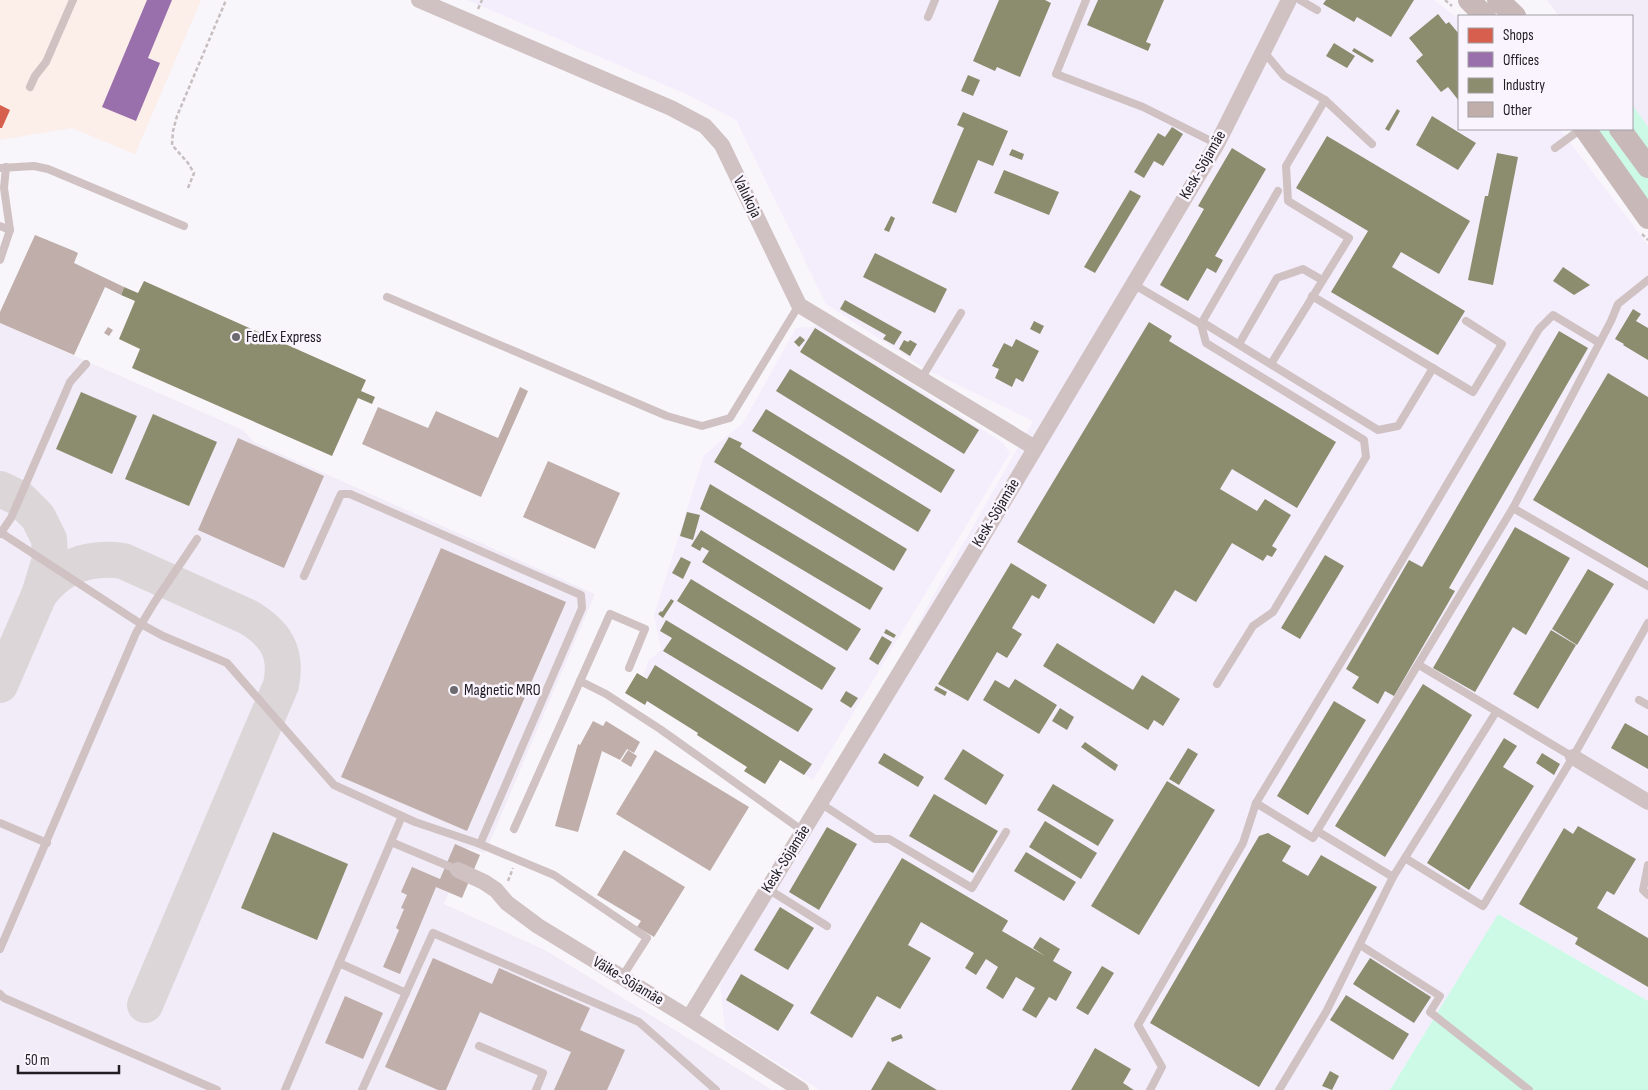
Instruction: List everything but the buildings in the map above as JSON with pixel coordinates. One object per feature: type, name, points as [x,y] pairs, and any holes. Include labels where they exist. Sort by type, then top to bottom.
[{"type":"main road","points":[[1469,0],[1484,15]]},
{"type":"main road","points":[[1498,0],[1514,15]]},
{"type":"main road","points":[[1584,130],[1648,218]]},
{"type":"main road","points":[[1621,130],[1648,167]]},
{"type":"street","name":"Valukoja","points":[[419,0],[671,108],[705,126],[722,145],[799,305]]},
{"type":"street","name":"Kesk-Sõjamäe","points":[[689,1018],[968,561],[1217,144],[1289,0]]},
{"type":"street","points":[[799,305],[1034,448]]},
{"type":"street","points":[[1573,757],[1648,802]]},
{"type":"street","name":"Väike-Sõjamäe","points":[[458,870],[496,890],[507,903],[538,926],[689,1018],[801,1090]]},
{"type":"lane","points":[[30,87],[35,76],[46,62],[73,0]]},
{"type":"lane","points":[[928,17],[935,0]]},
{"type":"lane","points":[[1086,0],[1056,74],[1144,107],[1217,144]]},
{"type":"lane","points":[[1300,0],[1317,10]]},
{"type":"lane","points":[[1264,52],[1284,76],[1325,100],[1372,144]]},
{"type":"lane","points":[[1271,364],[1348,238],[1288,201],[1286,166],[1325,100]]},
{"type":"lane","points":[[1554,148],[1581,130]]},
{"type":"lane","points":[[0,260],[10,230],[3,168],[34,166],[48,169],[184,226]]},
{"type":"lane","points":[[1216,684],[1253,626],[1273,612],[1366,457],[1364,440],[1206,343],[1201,323],[1278,191]]},
{"type":"lane","points":[[0,226],[10,230]]},
{"type":"lane","points":[[1239,344],[1277,278],[1303,269],[1322,280]]},
{"type":"lane","points":[[1256,803],[1313,838],[1513,508],[1618,304],[1648,280]]},
{"type":"lane","points":[[1133,284],[1239,344],[1378,430],[1398,426],[1434,368]]},
{"type":"lane","points":[[1312,296],[1473,392],[1502,344],[1466,321]]},
{"type":"lane","points":[[387,297],[667,416],[702,426],[730,418],[799,305]]},
{"type":"lane","points":[[921,379],[961,313]]},
{"type":"lane","points":[[1150,1090],[1162,1066],[1138,1025],[1243,843],[1256,803],[1539,328],[1553,315],[1598,342]]},
{"type":"lane","points":[[86,364],[70,382],[11,518],[0,533],[141,624],[163,636],[227,664],[334,785],[402,816],[480,844],[554,875],[647,938],[622,977]]},
{"type":"lane","points":[[304,576],[341,494],[350,494],[580,595],[582,608],[480,844]]},
{"type":"lane","points":[[1513,508],[1648,586]]},
{"type":"lane","points":[[0,950],[141,624],[197,539]]},
{"type":"lane","points":[[514,829],[610,614],[645,629],[629,668]]},
{"type":"lane","points":[[1405,858],[1483,906],[1573,757],[1648,623]]},
{"type":"lane","points":[[1419,665],[1573,757]]},
{"type":"lane","points":[[580,681],[606,694],[660,729],[803,831]]},
{"type":"lane","points":[[1639,700],[1648,705]]},
{"type":"lane","points":[[1279,1090],[1326,1012],[1394,877],[1496,712]]},
{"type":"lane","points":[[820,804],[875,839],[889,839],[972,888],[1006,832]]},
{"type":"lane","points":[[285,1090],[402,816]]},
{"type":"lane","points":[[0,823],[47,843]]},
{"type":"lane","points":[[1317,831],[1394,877]]},
{"type":"lane","points":[[391,842],[458,870]]},
{"type":"lane","points":[[1648,865],[1642,890],[1648,895]]},
{"type":"lane","points":[[768,889],[827,926]]},
{"type":"lane","points":[[362,1090],[432,933],[639,1022],[716,1090]]},
{"type":"lane","points":[[1360,945],[1440,996],[1430,1012],[1529,1090]]},
{"type":"lane","points":[[339,963],[406,992]]},
{"type":"lane","points":[[0,994],[4,998],[217,1090]]},
{"type":"lane","points":[[479,1046],[543,1073],[536,1090]]},
{"type":"path","points":[[188,188],[194,173],[172,145],[173,131],[177,116],[226,0]]},
{"type":"path","points":[[476,15],[482,0]]},
{"type":"shaded area","points":[[0,0],[201,0],[135,154],[72,128],[0,140]]},
{"type":"shaded area","points":[[467,0],[1434,0],[1458,18],[1458,130],[1561,130],[1648,245],[1648,1001],[1499,914],[1390,1090],[820,1090],[725,1030],[720,984],[812,827],[928,605],[1033,421],[927,370],[826,304],[736,120],[688,95]]},
{"type":"shaded area","points":[[1547,0],[1648,0],[1648,137],[1633,116],[1633,15],[1558,15]]},
{"type":"shaded area","points":[[0,323],[243,430],[254,442],[595,594],[485,853],[467,848],[444,904],[545,950],[772,1090],[0,1090]]},
{"type":"shaded area","points":[[820,326],[1002,442],[1010,453],[813,780],[647,679],[644,674],[648,661],[661,650],[654,615],[704,455],[743,423],[796,328]]},
{"type":"green space","points":[[1633,105],[1648,127],[1648,149],[1633,129]]},
{"type":"green space","points":[[1598,130],[1612,130],[1648,178],[1648,204]]},
{"type":"green space","points":[[1498,914],[1648,1001],[1648,1090],[1390,1090]]},
{"type":"taxiway","points":[[0,489],[19,498],[38,517],[49,539],[50,559],[39,595]]},
{"type":"taxiway","points":[[0,685],[39,595],[47,585],[66,570],[76,565],[98,560],[123,561],[248,617],[266,630],[281,653],[283,663],[281,685],[145,1005]]},
{"type":"place","name":"FedEx Express","points":[[236,337]]},
{"type":"place","name":"Magnetic MRO","points":[[454,690]]}]
